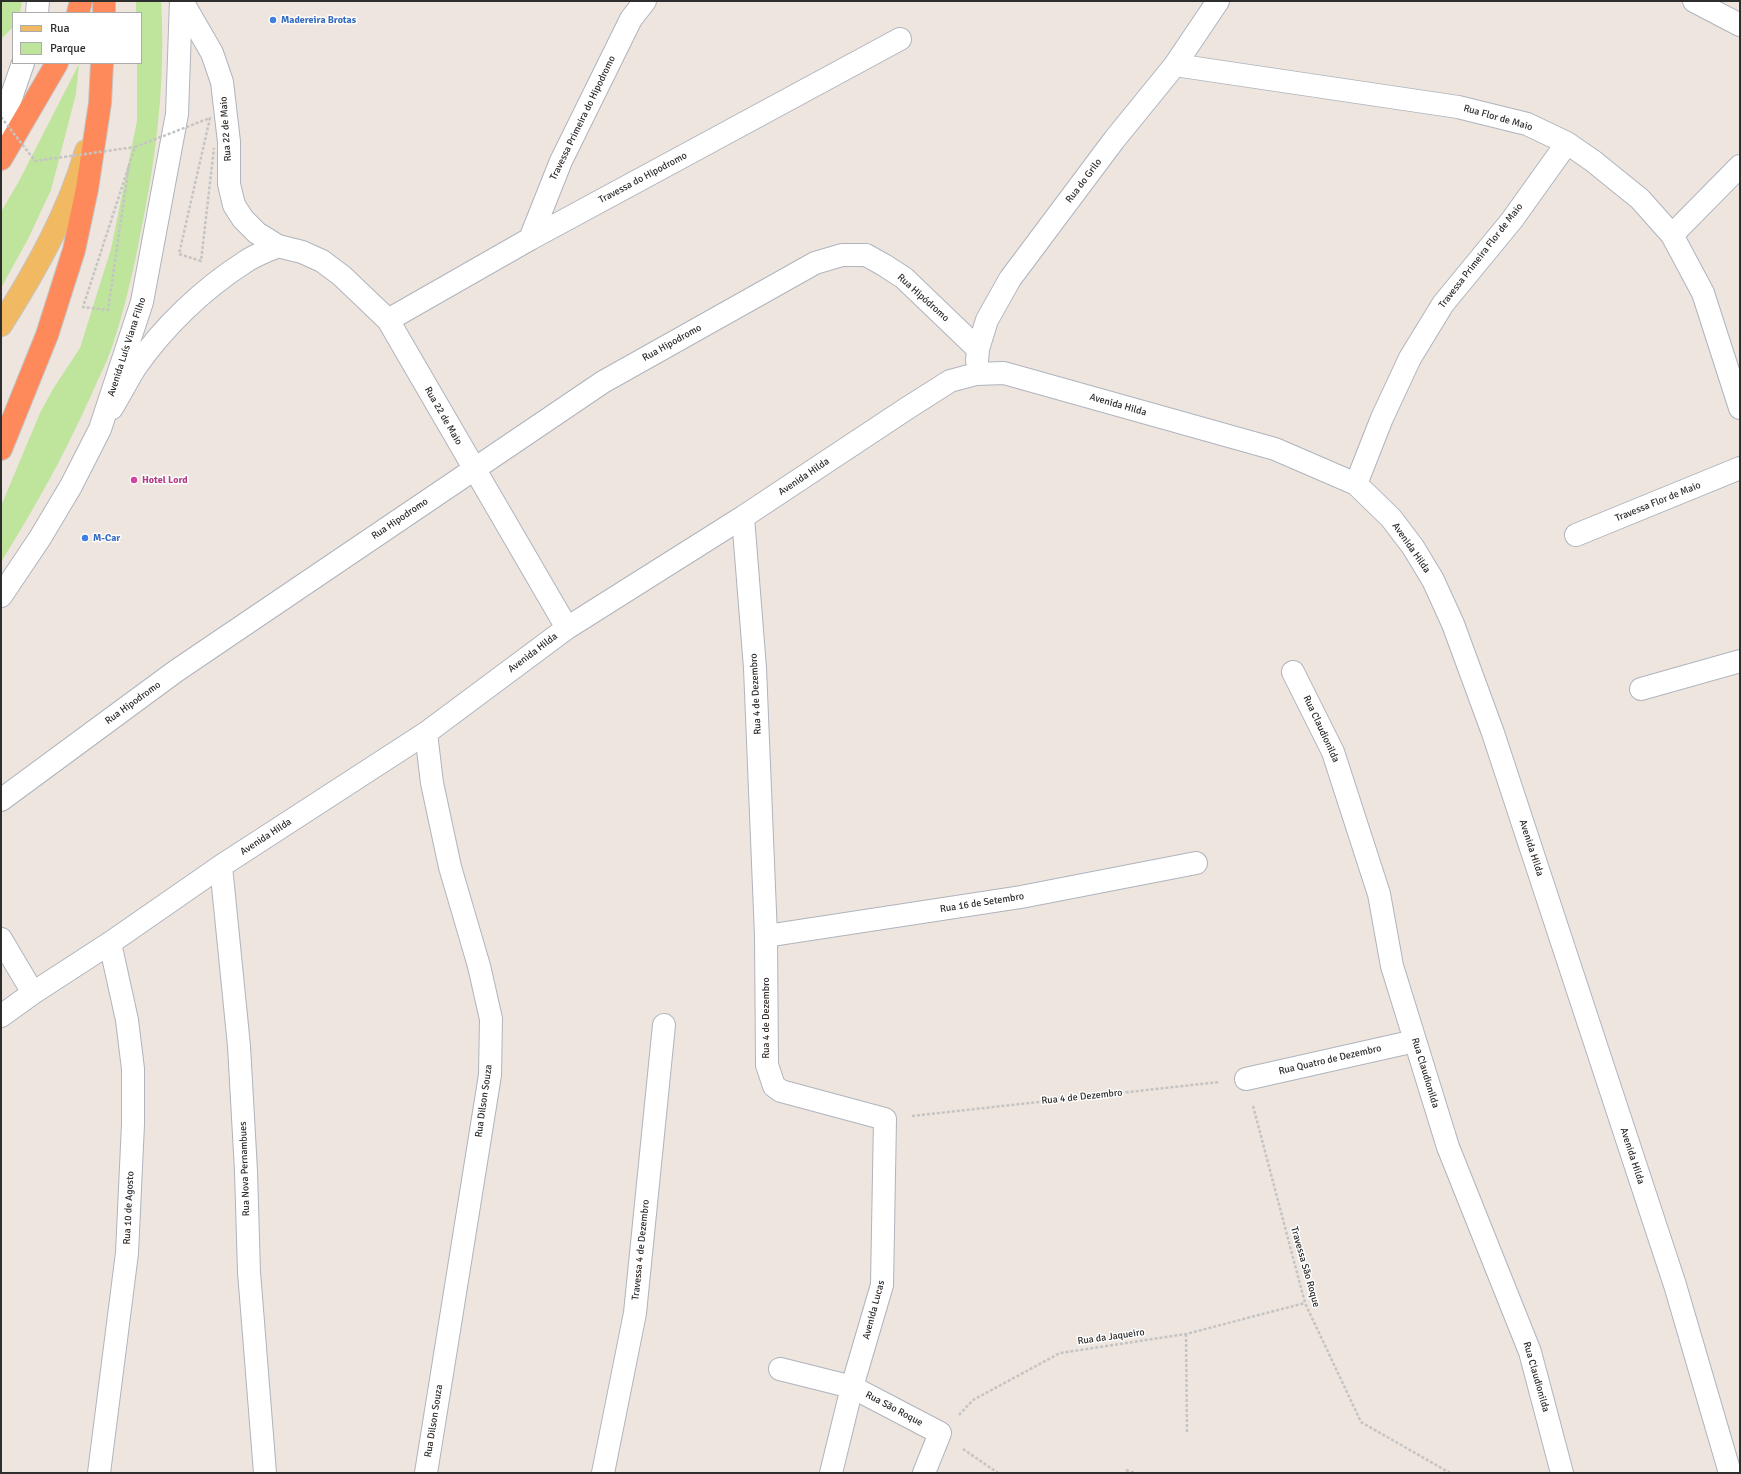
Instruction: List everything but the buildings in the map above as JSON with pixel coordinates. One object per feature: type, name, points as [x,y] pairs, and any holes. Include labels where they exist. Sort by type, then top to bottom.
[{"type":"highway","points":[[78,12],[81,1]]},
{"type":"highway","points":[[104,1],[104,12]]},
{"type":"highway","points":[[1,159],[56,64]]},
{"type":"highway","points":[[1,449],[47,335],[74,250],[87,189],[100,103],[102,64]]},
{"type":"main road","points":[[1,325],[31,279],[78,179],[100,103]]},
{"type":"street","points":[[37,12],[38,1]]},
{"type":"street","name":"Rua 22 de Maio","points":[[182,1],[212,53],[222,82],[228,135],[229,184],[234,205],[243,219],[257,233],[278,246],[302,252],[322,261],[342,276],[388,320],[567,628]]},
{"type":"street","name":"Avenida Luís Viana Filho","points":[[1,596],[40,538],[71,486],[100,429],[142,302],[177,114],[182,1]]},
{"type":"street","name":"Travessa Primeira do Hipodromo","points":[[530,239],[561,161],[631,19],[645,1]]},
{"type":"street","name":"Rua do Grilo","points":[[976,374],[978,349],[987,320],[1010,279],[1114,140],[1175,65],[1218,1]]},
{"type":"street","points":[[1694,1],[1740,26]]},
{"type":"street","name":"Travessa do Hipodromo","points":[[388,320],[530,239],[900,39]]},
{"type":"street","points":[[1,127],[23,64]]},
{"type":"street","name":"Rua Flor de Maio","points":[[1175,65],[1458,107],[1527,124],[1567,143],[1593,161],[1640,199],[1672,235],[1702,293],[1740,408]]},
{"type":"street","name":"Travessa Primeira Flor de Maio","points":[[1356,484],[1382,418],[1410,358],[1442,304],[1512,220],[1567,143]]},
{"type":"street","points":[[1672,235],[1740,166]]},
{"type":"street","points":[[100,429],[135,368],[158,338],[185,311],[216,284],[246,261],[278,246]]},
{"type":"street","name":"Rua Hipódromo","points":[[815,263],[842,255],[866,255],[904,278],[978,349]]},
{"type":"street","name":"Rua Hipodromo","points":[[1,800],[176,671],[603,382],[815,263]]},
{"type":"street","name":"Avenida Hilda","points":[[1,1016],[221,866],[426,733],[567,628],[743,518],[950,381],[976,374],[1004,372],[1275,449],[1356,484],[1391,518],[1413,547],[1433,580],[1453,624],[1493,733],[1675,1284],[1731,1473]]},
{"type":"street","name":"Travessa Flor de Maio","points":[[1576,536],[1740,468]]},
{"type":"street","name":"Rua 4 de Dezembro","points":[[743,518],[755,668],[766,936],[766,1065],[774,1086],[781,1091],[886,1119]]},
{"type":"street","points":[[1642,689],[1740,661]]},
{"type":"street","name":"Rua Claudionilda","points":[[1293,672],[1333,752],[1379,894],[1392,966],[1448,1148],[1530,1352],[1562,1473]]},
{"type":"street","name":"Rua Dilson Souza","points":[[426,733],[432,783],[450,867],[479,966],[491,1019],[490,1075],[426,1473]]},
{"type":"street","name":"Rua 16 de Setembro","points":[[766,936],[1022,897],[1196,862]]},
{"type":"street","name":"Rua Nova Pernambues","points":[[221,866],[239,1046],[246,1171],[249,1272],[265,1473]]},
{"type":"street","points":[[1,939],[33,993]]},
{"type":"street","name":"Rua 10 de Agosto","points":[[99,1473],[127,1253],[133,1124],[133,1069],[127,1020],[110,943]]},
{"type":"street","name":"Travessa 4 de Dezembro","points":[[603,1473],[635,1313],[664,1025]]},
{"type":"street","name":"Rua Quatro de Dezembro","points":[[1246,1079],[1415,1041]]},
{"type":"street","name":"Avenida Lucas","points":[[831,1473],[852,1387],[882,1285],[886,1119]]},
{"type":"street","name":"Rua São Roque","points":[[780,1369],[852,1387],[940,1433]]},
{"type":"street","points":[[924,1473],[940,1433]]},
{"type":"street","points":[[1731,1473],[1740,1470]]},
{"type":"path","points":[[1,117],[35,161],[135,147],[210,118],[179,254],[201,261],[214,148]]},
{"type":"path","points":[[130,164],[108,310],[83,308],[135,147]]},
{"type":"path","name":"Rua 4 de Dezembro","points":[[886,1119],[1246,1079]]},
{"type":"path","name":"Travessa São Roque","points":[[1246,1079],[1305,1303],[1362,1422],[1450,1473]]},
{"type":"path","name":"Rua da Jaqueiro","points":[[940,1433],[973,1400],[1060,1353],[1186,1334],[1305,1303]]},
{"type":"path","points":[[1186,1334],[1187,1434]]},
{"type":"path","points":[[940,1433],[998,1473]]},
{"type":"path","points":[[1126,1470],[1135,1473]]},
{"type":"green space","points":[[1,1],[22,1],[20,12],[12,12],[12,28],[1,39]]},
{"type":"green space","points":[[136,1],[161,1],[162,60],[161,90],[151,178],[128,292],[110,353],[83,414],[50,478],[1,562],[1,506],[40,413],[53,389],[80,348],[111,249],[137,121],[137,64],[142,64],[142,12],[136,12]]},
{"type":"green space","points":[[79,64],[76,94],[51,190],[28,239],[1,288],[1,212],[19,181]]},
{"type":"place","name":"Madereira Brotas","points":[[273,20]]},
{"type":"place","name":"Hotel Lord","points":[[134,480]]},
{"type":"place","name":"M-Car","points":[[85,538]]}]
